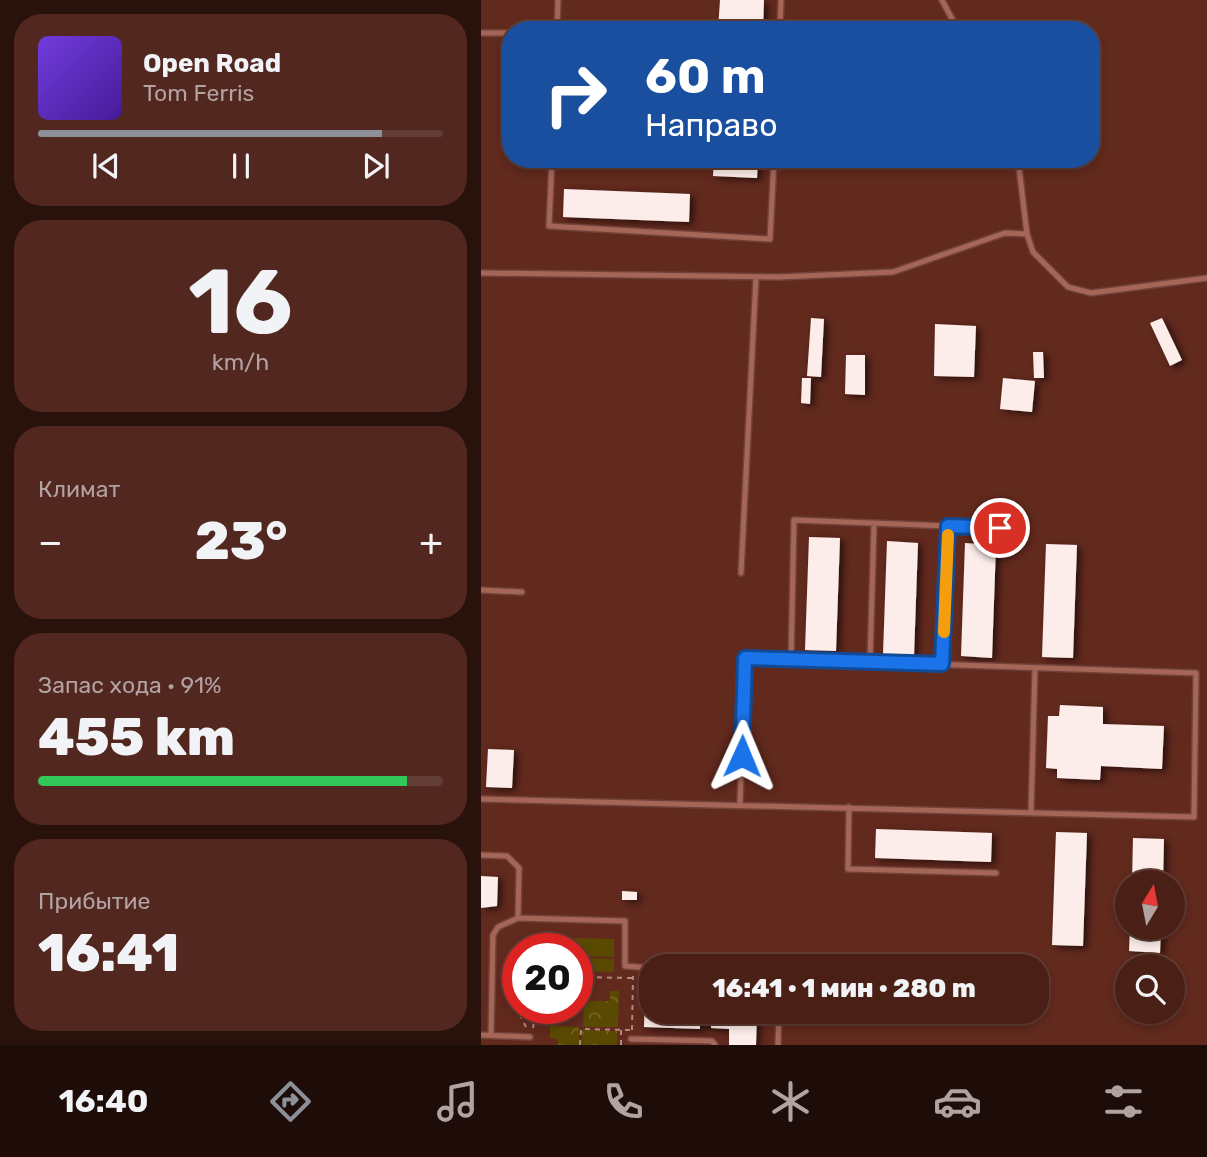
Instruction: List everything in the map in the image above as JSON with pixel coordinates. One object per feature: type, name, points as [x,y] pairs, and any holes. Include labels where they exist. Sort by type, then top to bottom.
[{"type":"lane","points":[[557,21],[558,0]]},
{"type":"lane","points":[[780,21],[781,0]]},
{"type":"lane","points":[[942,0],[953,21]]},
{"type":"lane","points":[[481,33],[502,33]]},
{"type":"lane","points":[[552,168],[549,226],[770,239],[774,168]]},
{"type":"lane","points":[[1019,168],[1027,234],[1033,252],[1068,287],[1091,293],[1207,278]]},
{"type":"lane","points":[[481,273],[756,277],[893,272],[1005,233],[1027,234]]},
{"type":"lane","points":[[741,573],[756,277]]},
{"type":"lane","points":[[791,660],[794,520],[1000,528]]},
{"type":"lane","points":[[869,662],[874,523]]},
{"type":"lane","points":[[942,664],[948,526]]},
{"type":"lane","points":[[481,590],[522,592]]},
{"type":"lane","points":[[481,799],[1194,817],[1196,673],[745,658],[741,804]]},
{"type":"lane","points":[[1031,812],[1035,668]]},
{"type":"lane","points":[[849,807],[848,869],[996,873]]},
{"type":"lane","points":[[481,855],[507,856],[518,865],[518,918]]},
{"type":"lane","points":[[491,1035],[495,930],[518,918],[625,921],[624,964],[639,968]]},
{"type":"lane","points":[[778,1045],[779,1024]]},
{"type":"lane","points":[[481,1035],[529,1037]]},
{"type":"lane","points":[[631,1039],[712,1041],[715,1045]]},
{"type":"path","points":[[631,1039],[633,968]]},
{"type":"path","points":[[492,975],[502,976]]},
{"type":"path","points":[[593,977],[633,978]]},
{"type":"path","points":[[525,1024],[533,1035],[534,1024]]},
{"type":"path","points":[[580,1045],[582,1028],[631,1030]]},
{"type":"path","points":[[621,1029],[621,1045]]},
{"type":"green space","points":[[593,938],[614,939],[614,957],[593,956]]},
{"type":"green space","points":[[593,958],[614,959],[614,972],[593,971]]},
{"type":"green space","points":[[610,991],[619,991],[618,1027],[583,1027],[583,1024],[593,1024],[593,1001],[610,1001]]},
{"type":"green space","points":[[550,1026],[579,1027],[579,1045],[558,1045],[558,1039],[550,1038]]},
{"type":"green space","points":[[582,1030],[617,1031],[617,1045],[582,1045]]},
{"type":"building","points":[[720,0],[764,0],[763,21],[719,21]]},
{"type":"building","points":[[713,168],[758,168],[757,178],[713,176]]},
{"type":"building","points":[[564,189],[690,194],[689,222],[563,217]]},
{"type":"building","points":[[811,318],[824,319],[821,377],[807,376]]},
{"type":"building","points":[[1162,318],[1182,360],[1170,366],[1150,323]]},
{"type":"building","points":[[935,324],[976,326],[974,377],[934,376]]},
{"type":"building","points":[[1033,352],[1043,352],[1044,378],[1034,378]]},
{"type":"building","points":[[846,355],[865,355],[865,395],[845,394]]},
{"type":"building","points":[[802,378],[811,378],[810,404],[801,403]]},
{"type":"building","points":[[1003,378],[1035,381],[1032,412],[1000,409]]},
{"type":"building","points":[[809,537],[840,538],[836,651],[805,650]]},
{"type":"building","points":[[887,541],[918,543],[914,656],[883,654]]},
{"type":"building","points":[[965,543],[996,545],[992,658],[961,656]]},
{"type":"building","points":[[1046,544],[1077,545],[1073,658],[1042,657]]},
{"type":"building","points":[[1060,705],[1103,707],[1103,724],[1164,726],[1162,769],[1101,766],[1100,780],[1057,778],[1057,769],[1046,768],[1048,716],[1059,716]]},
{"type":"building","points":[[488,749],[514,750],[512,788],[486,787]]},
{"type":"building","points":[[876,829],[992,833],[991,862],[875,858]]},
{"type":"building","points":[[1056,832],[1087,833],[1083,946],[1052,945]]},
{"type":"building","points":[[1133,838],[1164,839],[1163,870],[1132,870]]},
{"type":"building","points":[[481,876],[498,877],[497,906],[481,908]]},
{"type":"building","points":[[622,891],[637,892],[637,900],[622,900]]},
{"type":"building","points":[[1129,940],[1161,940],[1160,953],[1129,951]]},
{"type":"building","points":[[644,1024],[757,1024],[756,1045],[729,1045],[729,1029],[711,1026],[700,1026],[700,1029],[644,1027]]},
{"type":"slow traffic","points":[[944,632],[948,535]]},
{"type":"route","points":[[742,756],[745,658],[942,664],[948,526],[1000,528]]}]
